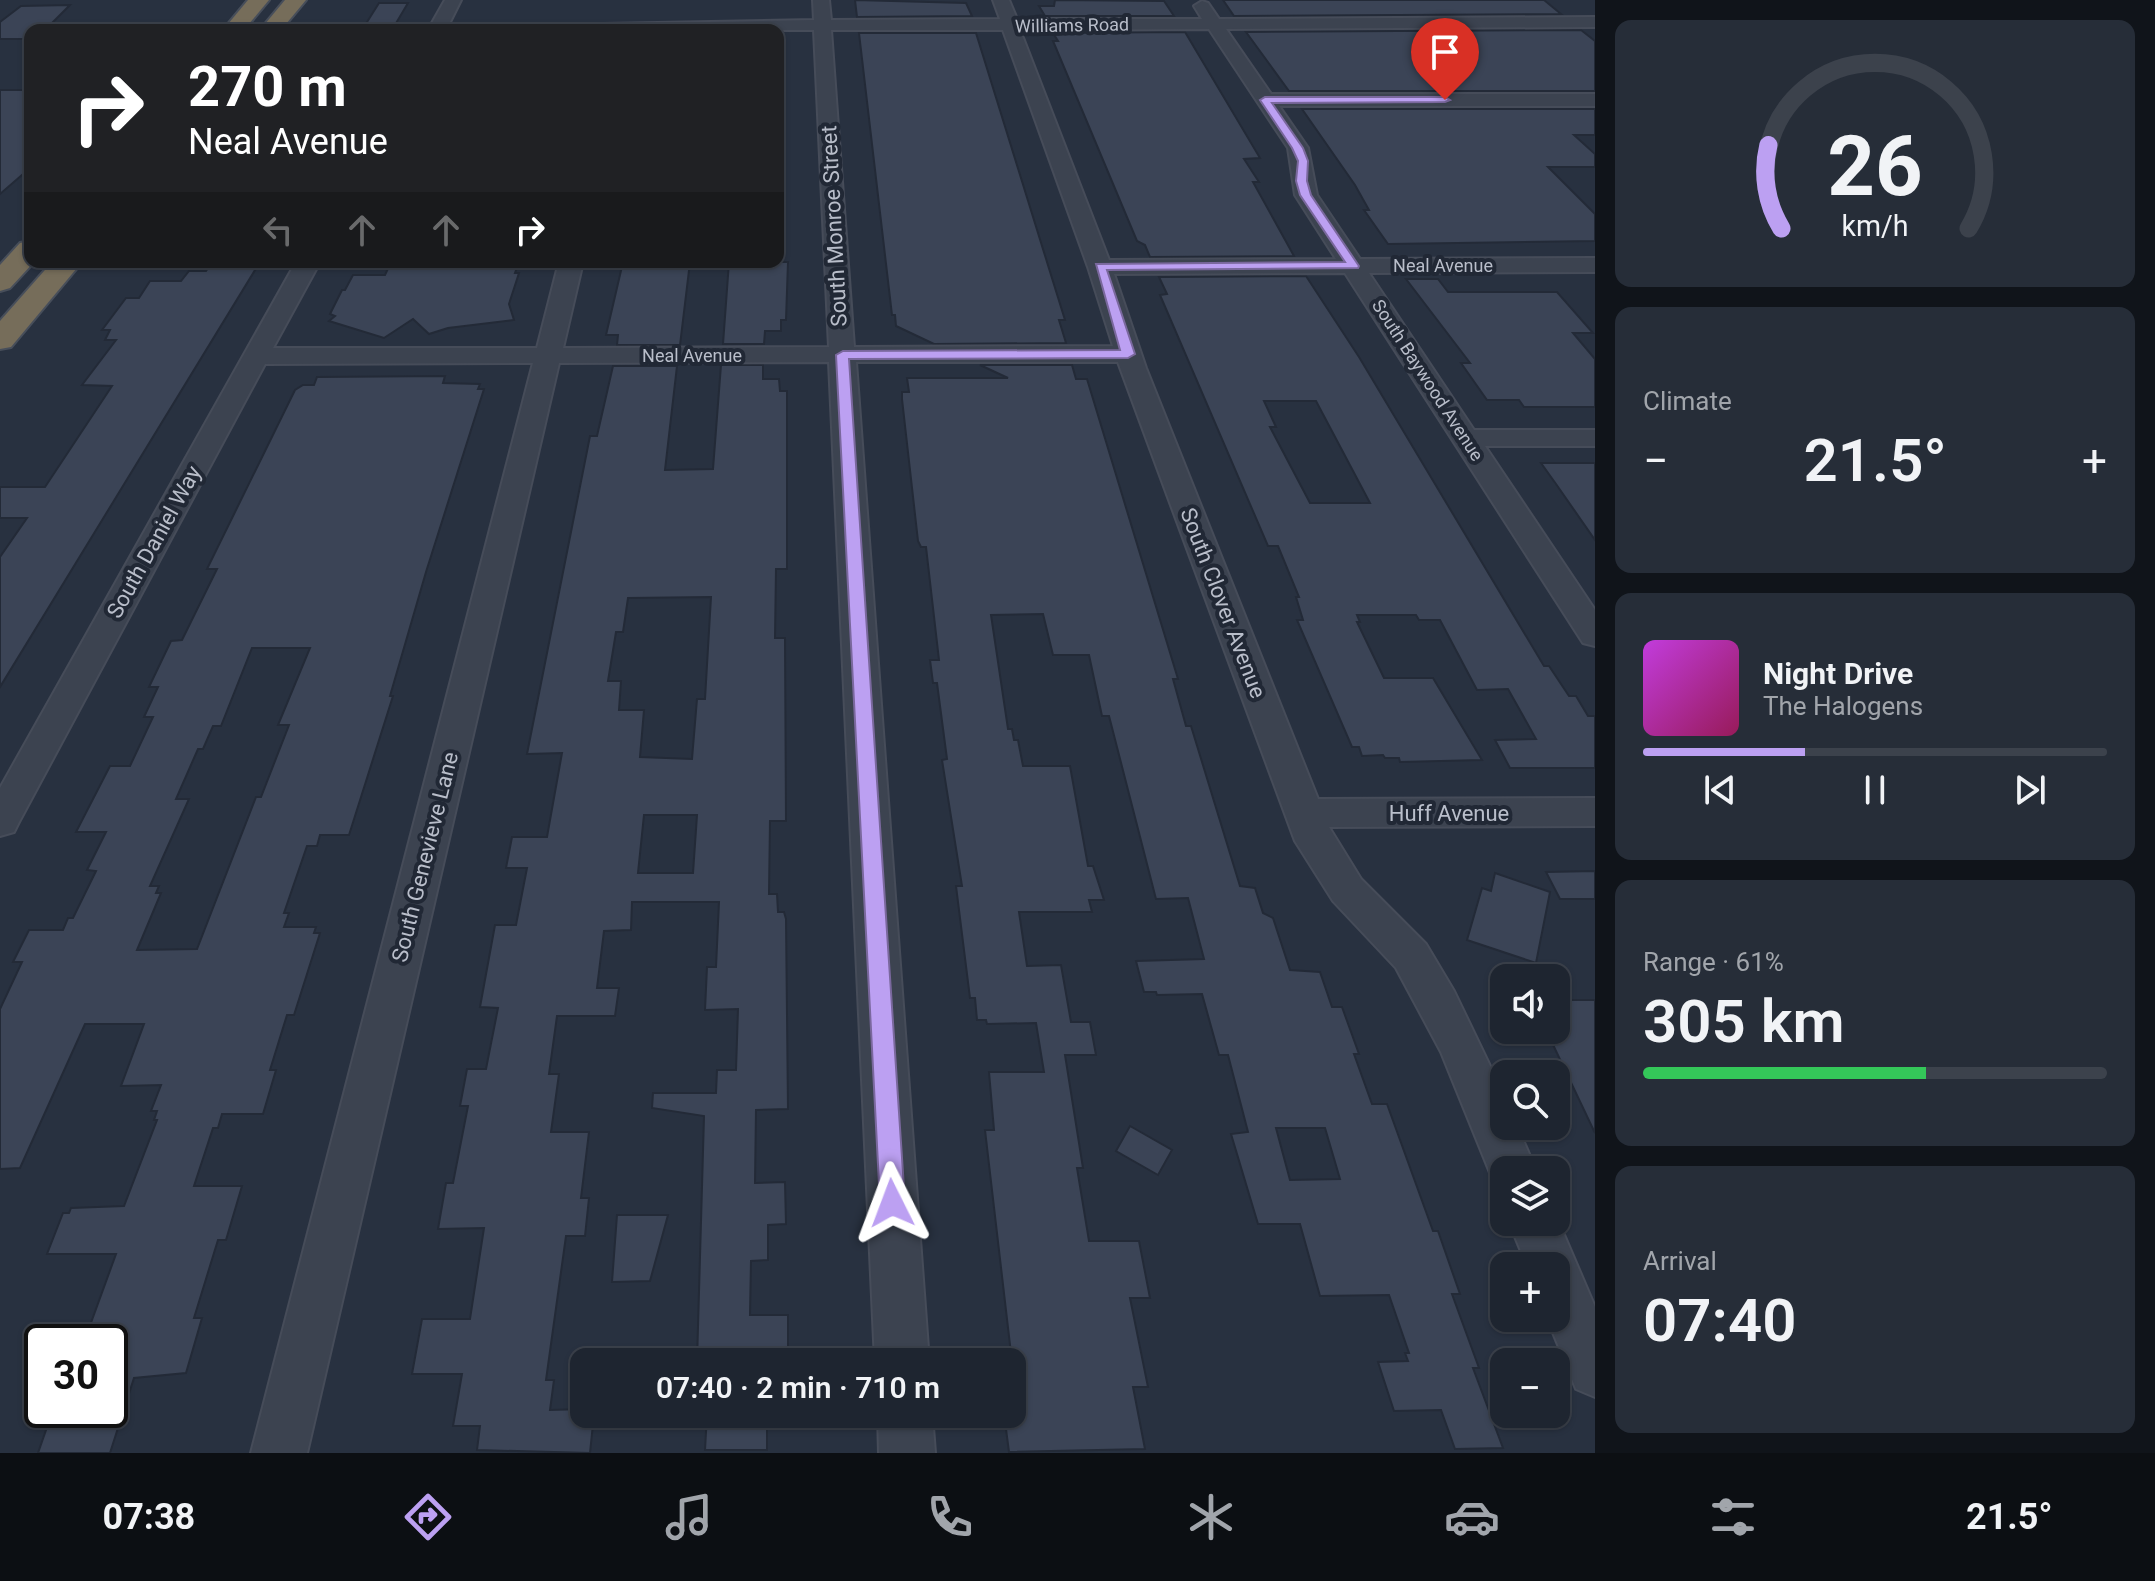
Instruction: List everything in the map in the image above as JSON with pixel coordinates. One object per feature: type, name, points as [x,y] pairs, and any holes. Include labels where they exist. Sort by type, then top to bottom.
[{"type":"highway","points":[[238,24],[259,0]]},
{"type":"highway","points":[[275,24],[296,0]]},
{"type":"highway","points":[[0,282],[17,241]]},
{"type":"highway","points":[[0,340],[63,268]]},
{"type":"street","points":[[440,24],[453,0]]},
{"type":"street","name":"South Baywood Avenue","points":[[1198,0],[1298,148],[1303,161],[1302,181],[1306,195],[1595,635]]},
{"type":"street","name":"Williams Road","points":[[610,24],[822,13],[1006,13],[1213,22],[1595,22]]},
{"type":"street","name":"South Monroe Street","points":[[822,13],[901,1348]]},
{"type":"street","name":"South Clover Avenue","points":[[1006,13],[1100,267],[1128,354],[1315,841],[1347,890],[1411,956],[1463,1052],[1506,1156]]},
{"type":"street","points":[[1265,100],[1595,100]]},
{"type":"street","name":"Neal Avenue","points":[[1100,267],[1595,265]]},
{"type":"street","name":"South Daniel Way","points":[[0,822],[305,268]]},
{"type":"street","name":"South Genevieve Lane","points":[[279,1453],[570,268]]},
{"type":"street","name":"Neal Avenue","points":[[256,356],[1128,354]]},
{"type":"street","points":[[1465,438],[1595,438]]},
{"type":"street","name":"Huff Avenue","points":[[1303,813],[1595,812]]},
{"type":"street","points":[[1570,1310],[1595,1370]]},
{"type":"street","points":[[906,1428],[907,1453]]},
{"type":"building","points":[[855,0],[966,3],[972,16],[857,17]]},
{"type":"building","points":[[1055,0],[1164,1],[1174,16],[1045,16],[1039,6],[1054,6]]},
{"type":"building","points":[[1223,0],[1544,0],[1561,14],[1234,16]]},
{"type":"building","points":[[379,3],[408,3],[396,24],[366,24]]},
{"type":"building","points":[[70,5],[51,24],[24,24],[24,39],[0,39],[0,22],[21,6]]},
{"type":"building","points":[[1581,30],[1595,41],[1595,91],[1289,91],[1246,32]]},
{"type":"building","points":[[1185,32],[1260,158],[1244,159],[1259,182],[1253,182],[1294,256],[1150,257],[1145,245],[1137,241],[1053,41],[1058,41],[1053,33]]},
{"type":"building","points":[[859,33],[976,33],[1065,320],[1059,320],[1066,343],[934,344],[896,326],[895,315],[892,315]]},
{"type":"building","points":[[0,90],[24,90],[24,173],[0,194]]},
{"type":"building","points":[[1302,109],[1595,109],[1595,135],[1574,135],[1595,154],[1595,167],[1548,167],[1595,214],[1595,241],[1388,244],[1364,210],[1369,210],[1355,185]]},
{"type":"building","points":[[784,262],[788,262],[786,320],[781,320],[781,331],[765,331],[764,344],[723,344],[729,268],[784,268]]},
{"type":"building","points":[[208,268],[256,268],[0,687],[0,557],[27,518],[0,518],[0,487],[45,487],[112,386],[82,385],[116,340],[105,340],[110,330],[102,330],[126,298],[139,298],[150,281],[181,281],[189,271],[206,271]]},
{"type":"building","points":[[388,268],[517,268],[515,273],[519,273],[509,304],[514,320],[448,328],[429,334],[413,319],[384,338],[329,321],[335,316],[330,314],[353,275],[385,275]]},
{"type":"building","points":[[622,268],[689,268],[680,345],[617,345],[618,335],[606,335]]},
{"type":"building","points":[[1306,276],[1359,357],[1544,666],[1549,666],[1569,696],[1576,696],[1588,716],[1595,716],[1595,768],[1510,768],[1495,740],[1536,739],[1508,689],[1477,690],[1440,620],[1419,620],[1416,615],[1357,615],[1360,622],[1357,622],[1384,678],[1433,678],[1482,760],[1400,762],[1399,758],[1385,758],[1383,755],[1362,756],[1359,747],[1352,747],[1297,620],[1303,620],[1296,597],[1299,597],[1278,546],[1268,546],[1160,295],[1167,294],[1159,277]],"holes":[[[1264,401],[1316,401],[1370,503],[1310,503],[1270,427],[1276,427]]]},
{"type":"building","points":[[1406,279],[1438,279],[1448,292],[1557,292],[1593,333],[1573,333],[1595,359],[1595,407],[1524,407],[1519,400],[1487,400],[1461,363],[1470,363]]},
{"type":"building","points":[[721,365],[763,365],[763,379],[779,379],[780,391],[787,391],[787,569],[776,569],[775,638],[785,638],[786,821],[770,821],[769,894],[777,894],[778,912],[784,912],[786,919],[788,1109],[756,1110],[755,1183],[785,1182],[786,1224],[768,1225],[768,1260],[751,1261],[750,1315],[788,1315],[788,1348],[697,1348],[704,1116],[652,1108],[653,1093],[716,1093],[717,1070],[736,1070],[738,1009],[705,1010],[707,967],[716,967],[719,902],[632,902],[631,930],[604,931],[597,988],[619,988],[615,1016],[557,1016],[549,1074],[559,1074],[551,1132],[589,1132],[581,1198],[589,1198],[585,1236],[566,1236],[546,1380],[554,1380],[550,1410],[570,1409],[570,1428],[593,1428],[590,1453],[477,1450],[480,1426],[453,1426],[462,1374],[412,1374],[422,1319],[470,1319],[484,1228],[438,1229],[446,1183],[453,1183],[468,1106],[460,1106],[467,1069],[486,1069],[498,1008],[480,1007],[495,925],[516,925],[527,868],[506,868],[512,837],[547,837],[562,753],[527,754],[590,436],[597,436],[613,366],[677,366],[665,470],[713,469]],"holes":[[[711,597],[705,699],[697,699],[692,759],[640,757],[644,710],[619,710],[621,681],[608,681],[616,632],[623,632],[628,598]],[[644,815],[697,815],[693,873],[638,873]]]},
{"type":"building","points":[[980,365],[1072,365],[1076,379],[1087,379],[1178,679],[1173,679],[1186,726],[1191,726],[1240,886],[1255,888],[1263,913],[1273,918],[1290,970],[1320,972],[1332,1007],[1342,1007],[1359,1054],[1354,1054],[1372,1104],[1387,1104],[1433,1231],[1438,1231],[1460,1294],[1452,1294],[1479,1368],[1473,1368],[1490,1413],[1490,1428],[1496,1428],[1503,1448],[1455,1449],[1441,1410],[1394,1411],[1378,1362],[1408,1361],[1405,1353],[1409,1353],[1389,1295],[1320,1296],[1300,1224],[1258,1224],[1231,1134],[1248,1132],[1228,1055],[1219,1055],[1202,994],[1157,995],[1156,992],[1144,992],[1136,961],[1204,959],[1188,898],[1156,899],[1109,716],[1102,716],[1089,655],[1053,655],[1043,614],[991,615],[1008,729],[1012,729],[1014,740],[1018,740],[1023,766],[1070,766],[1088,866],[1093,866],[1104,900],[1089,900],[1092,912],[1019,912],[1027,966],[1061,965],[1071,1022],[1090,1022],[1096,1055],[1065,1055],[1083,1168],[1077,1168],[1089,1241],[1139,1241],[1150,1298],[1130,1298],[1148,1387],[1133,1387],[1145,1449],[1009,1452],[1006,1428],[1026,1428],[1026,1348],[1010,1348],[985,1130],[994,1130],[989,1072],[1044,1072],[1036,1023],[987,1024],[986,1020],[977,1020],[975,998],[970,998],[956,886],[962,886],[942,760],[947,759],[937,683],[933,683],[930,660],[939,660],[926,547],[921,547],[918,541],[902,399],[902,392],[909,392],[907,378],[1008,378]],"holes":[[[1276,1128],[1325,1128],[1340,1179],[1290,1180]]]},
{"type":"building","points":[[445,376],[443,383],[480,384],[478,389],[484,389],[426,572],[390,696],[393,696],[349,835],[320,835],[317,846],[307,846],[284,913],[289,913],[284,927],[316,927],[314,933],[320,933],[294,1015],[287,1015],[270,1070],[276,1070],[263,1114],[222,1114],[218,1128],[213,1128],[194,1186],[242,1186],[226,1240],[218,1240],[194,1318],[202,1318],[186,1373],[134,1378],[128,1397],[128,1324],[91,1324],[116,1254],[47,1254],[63,1213],[69,1213],[71,1208],[124,1206],[157,1120],[154,1120],[157,1111],[151,1111],[161,1085],[121,1086],[144,1024],[85,1024],[20,1168],[0,1169],[0,1009],[22,962],[13,962],[29,930],[63,930],[68,918],[73,918],[96,871],[87,870],[106,832],[76,832],[110,766],[130,766],[153,717],[144,717],[158,687],[149,687],[171,641],[182,640],[217,569],[207,569],[295,390],[303,385],[314,385],[317,377]],"holes":[[[252,648],[310,648],[278,725],[289,725],[261,797],[256,797],[197,949],[137,950],[161,893],[156,893],[159,886],[150,886],[189,799],[176,799],[198,749],[203,749],[213,726],[221,726]]]},
{"type":"building","points":[[1541,463],[1595,463],[1595,540],[1556,484]]},
{"type":"building","points":[[1595,871],[1595,899],[1560,899],[1546,872]]},
{"type":"building","points":[[1495,873],[1550,892],[1536,963],[1467,940],[1482,888],[1491,891]]},
{"type":"building","points":[[1570,1000],[1595,1000],[1595,1133],[1570,1080],[1570,1060],[1560,1060],[1553,1044],[1570,1044]]},
{"type":"building","points":[[1130,1126],[1172,1150],[1158,1175],[1116,1151]]},
{"type":"building","points":[[617,1215],[668,1215],[650,1281],[612,1282]]},
{"type":"building","points":[[47,1428],[118,1428],[110,1453],[38,1453]]},
{"type":"building","points":[[706,1428],[767,1428],[767,1450],[705,1450]]},
{"type":"route","points":[[892,1203],[843,355],[1128,354],[1100,267],[1353,266],[1306,195],[1302,181],[1303,161],[1298,148],[1265,100],[1445,100]]}]
